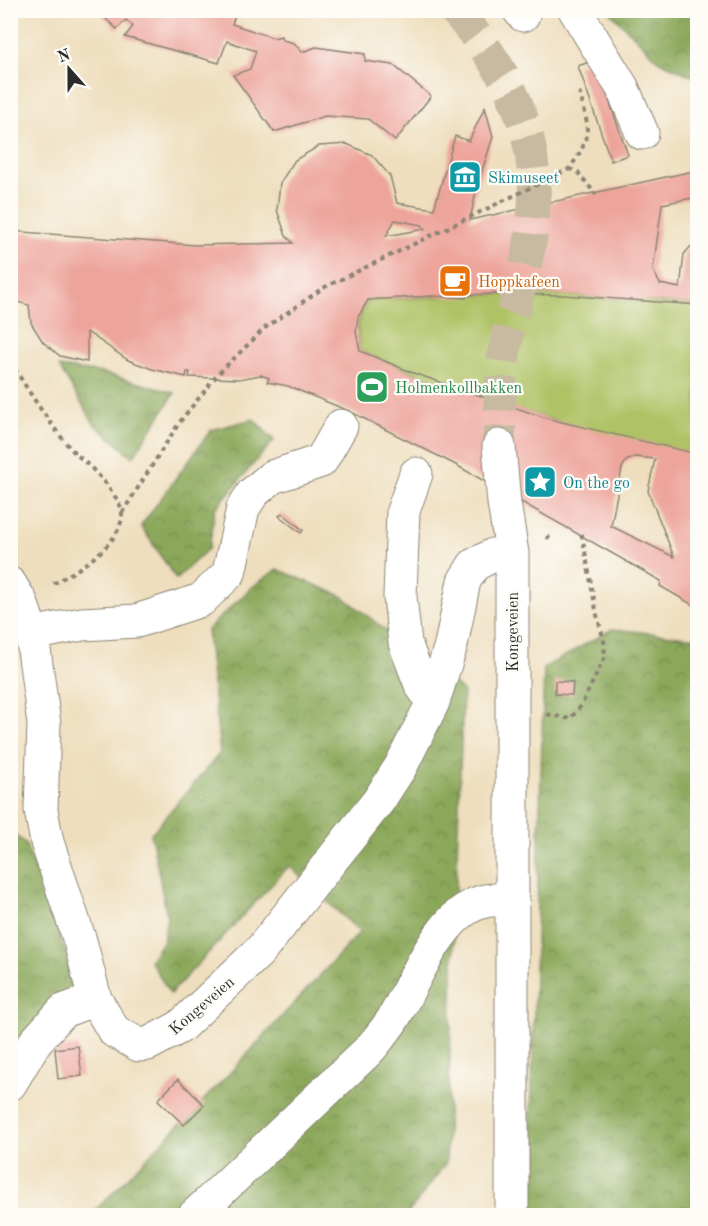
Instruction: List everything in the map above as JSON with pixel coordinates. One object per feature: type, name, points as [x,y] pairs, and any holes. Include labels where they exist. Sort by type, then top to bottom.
[{"type":"street","points":[[575,10],[622,87],[642,133]]},
{"type":"street","points":[[32,634],[82,624],[136,621],[201,600],[229,573],[243,508],[253,493],[272,477],[321,461],[341,426]]},
{"type":"street","name":"Kongeveien","points":[[500,447],[504,503],[512,554],[512,1215]]},
{"type":"street","points":[[416,474],[403,511],[400,597],[405,643],[421,685],[433,702]]},
{"type":"street","name":"Kongeveien","points":[[16,593],[32,634],[44,724],[41,810],[47,843],[80,941],[95,999],[114,1031],[139,1045],[148,1044],[180,1028],[260,951],[379,800],[401,766],[433,702],[451,645],[464,581],[474,565],[493,555],[512,554]]},
{"type":"street","points":[[195,1215],[370,1049],[393,1018],[413,976],[445,930],[476,904],[485,900],[513,900]]},
{"type":"street","points":[[10,1084],[35,1042],[63,1011],[95,999]]},
{"type":"path","points":[[16,593],[100,554],[120,524],[122,513],[179,423],[218,374],[265,328],[323,288],[569,169],[585,147],[589,124],[577,84]]},
{"type":"path","points":[[569,169],[578,172],[596,195]]},
{"type":"path","points":[[10,361],[49,421],[72,449],[104,481],[122,513]]},
{"type":"path","points":[[541,712],[570,719],[581,705],[604,658],[605,645],[581,530]]},
{"type":"green space","points":[[609,11],[697,11],[697,78],[659,61]]},
{"type":"green space","points":[[493,294],[563,295],[697,305],[697,454],[611,436],[526,412],[442,384],[360,351],[358,325],[368,300]]},
{"type":"green space","points":[[59,367],[103,373],[175,393],[133,457],[95,425]]},
{"type":"green space","points":[[253,419],[274,440],[215,509],[209,548],[176,579],[141,526],[211,430]]},
{"type":"green space","points":[[277,569],[342,596],[463,691],[446,1163],[407,1215],[90,1216],[227,1076],[360,932],[289,866],[170,994],[150,960],[163,941],[167,917],[151,834],[220,753],[207,630],[251,588]]},
{"type":"green space","points":[[612,629],[697,638],[697,1215],[528,1216],[544,668]]},
{"type":"green space","points":[[11,832],[25,843],[79,989],[11,1079]]},
{"type":"building","points":[[96,10],[237,10],[232,24],[274,38],[281,36],[282,40],[294,43],[302,52],[316,47],[365,54],[365,61],[393,65],[431,96],[395,141],[368,119],[325,116],[274,132],[233,75],[250,69],[256,51],[227,41],[219,63],[125,37],[133,26],[126,20],[117,29]]},
{"type":"building","points":[[595,60],[628,155],[611,161],[578,66]]},
{"type":"building","name":"Holmenkollbakken","points":[[485,107],[493,137],[477,186],[470,220],[698,170],[698,197],[662,204],[653,270],[660,284],[680,288],[684,254],[698,239],[698,305],[563,295],[493,294],[466,295],[466,298],[432,296],[368,300],[358,317],[356,332],[360,351],[416,374],[549,419],[698,454],[698,608],[660,586],[661,581],[456,465],[349,411],[288,386],[267,382],[269,378],[261,375],[239,379],[189,377],[190,372],[187,372],[186,377],[152,369],[128,360],[87,332],[87,362],[60,356],[43,342],[31,323],[29,305],[10,300],[10,231],[195,245],[293,243],[286,236],[277,210],[280,183],[295,160],[319,146],[347,144],[372,155],[390,176],[397,203],[434,209],[455,136],[469,141]],"holes":[[[395,220],[422,225],[425,229],[386,236]],[[635,457],[655,459],[648,491],[674,557],[611,526],[622,468],[626,461]]]},
{"type":"building","points":[[282,513],[303,530],[301,533],[279,516]]},
{"type":"building","points":[[555,681],[573,682],[572,695],[555,694]]},
{"type":"building","points":[[78,1046],[82,1076],[58,1079],[55,1049]]},
{"type":"building","points":[[178,1079],[204,1105],[184,1125],[158,1100]]},
{"type":"tunnel","points":[[455,10],[497,65],[512,93],[531,152],[534,184],[533,217],[528,253],[503,360],[499,446]]},
{"type":"place","name":"Skimuseet","points":[[465,177]]},
{"type":"place","name":"Hoppkafeen","points":[[455,281]]},
{"type":"place","name":"Holmenkollbakken","points":[[372,387]]},
{"type":"place","name":"On the go","points":[[540,482]]}]
